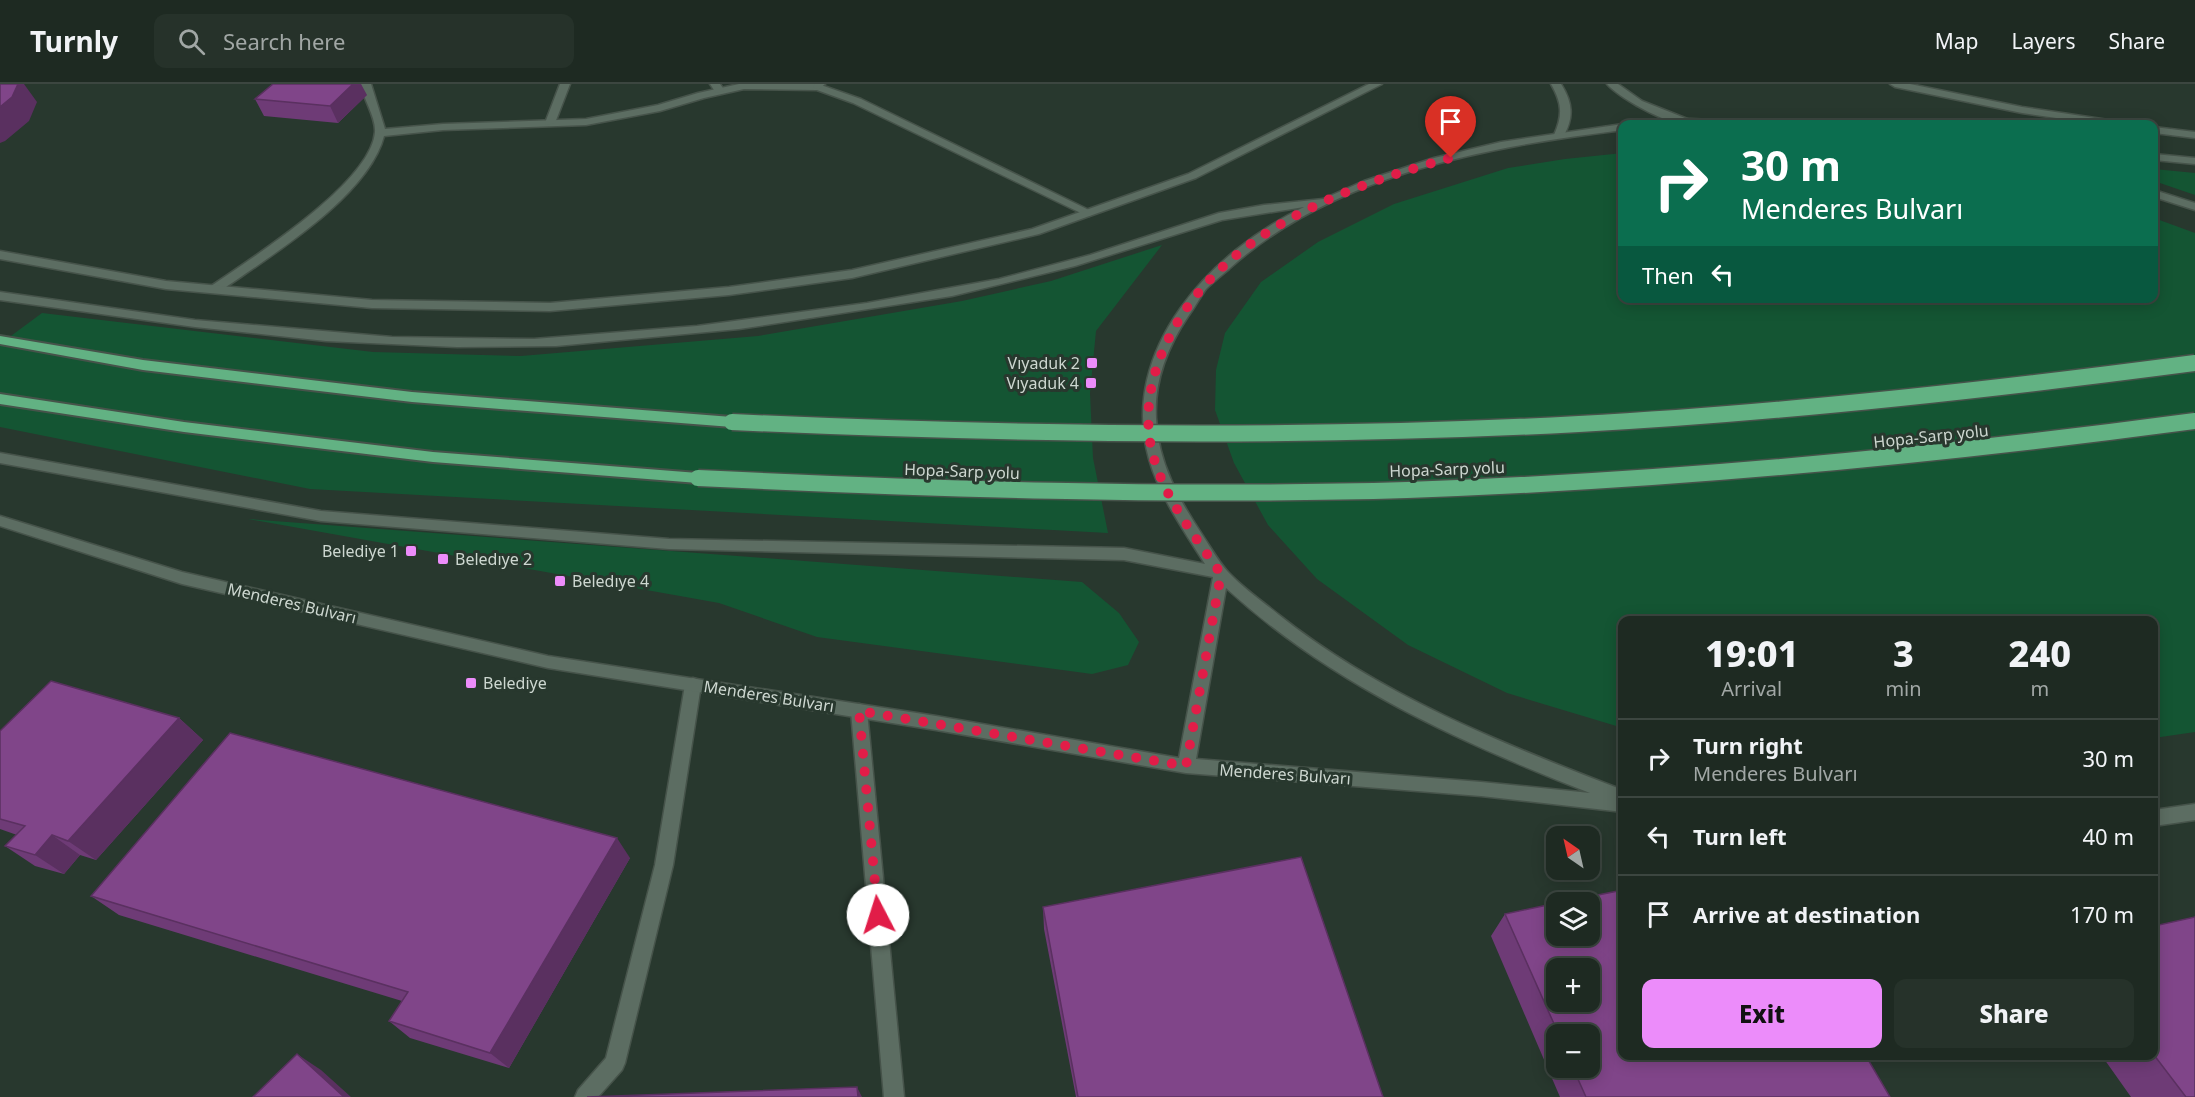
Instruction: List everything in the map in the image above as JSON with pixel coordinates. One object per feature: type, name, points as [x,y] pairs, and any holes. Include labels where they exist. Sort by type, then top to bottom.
[{"type":"highway","points":[[0,340],[143,365],[412,398],[732,422],[881,430],[1047,434],[1315,433],[1581,424],[1835,405],[2024,386],[2195,363]]},
{"type":"highway","name":"Hopa-Sarp yolu","points":[[0,399],[184,427],[433,457],[698,478],[943,490],[1143,493],[1340,491],[1605,480],[1880,460],[2080,438],[2195,421]]},
{"type":"main road","points":[[215,290],[346,190],[373,159],[380,133],[366,84]]},
{"type":"main road","points":[[550,123],[565,84]]},
{"type":"main road","points":[[0,255],[166,285],[396,304],[550,307],[729,291],[852,274],[1035,232],[1192,176],[1377,84]]},
{"type":"main road","points":[[1556,84],[1564,96],[1567,108],[1567,120],[1559,135]]},
{"type":"main road","points":[[1612,84],[1628,97],[1645,106],[1684,120]]},
{"type":"main road","points":[[1895,84],[2022,110],[2088,120]]},
{"type":"main road","points":[[380,133],[442,127],[597,120],[660,108],[717,87],[819,85],[857,100],[1089,213]]},
{"type":"main road","points":[[1618,128],[1559,135],[1486,149],[1415,167],[1324,202],[1252,242],[1221,266],[1196,293],[1175,324],[1157,362],[1148,401],[1158,471],[1182,517],[1221,574],[1286,632],[1407,708],[1522,759],[1618,796]]},
{"type":"main road","points":[[2158,130],[2195,135]]},
{"type":"main road","points":[[2158,157],[2195,161]]},
{"type":"main road","points":[[2158,194],[2195,207]]},
{"type":"main road","points":[[0,296],[105,313],[246,330],[387,340],[524,343],[629,336],[761,324],[960,291],[1054,268],[1144,242],[1203,221],[1279,206],[1324,202]]},
{"type":"main road","points":[[0,458],[321,516],[669,544],[1124,554],[1188,565],[1221,574]]},
{"type":"main road","name":"Menderes Bulvarı","points":[[0,521],[182,578],[548,662],[1186,766],[1481,789],[1618,803]]},
{"type":"main road","points":[[1186,766],[1221,574]]},
{"type":"main road","points":[[585,1097],[615,1063],[664,865],[693,685]]},
{"type":"main road","points":[[859,711],[894,1097]]},
{"type":"main road","points":[[2158,817],[2195,812]]},
{"type":"green space","points":[[1618,154],[1618,303],[2158,303],[2158,219],[2195,233],[2195,732],[2158,737],[2158,616],[1618,616],[1618,726],[1507,693],[1408,645],[1317,579],[1268,525],[1234,463],[1215,410],[1216,370],[1225,333],[1261,282],[1318,242],[1394,204],[1508,168]]},
{"type":"green space","points":[[2158,169],[2195,173],[2195,195],[2158,182]]},
{"type":"green space","points":[[1162,245],[1096,331],[1090,393],[1093,458],[1108,533],[310,489],[0,427],[0,344],[42,313],[373,352],[521,356],[758,336],[962,301],[1051,281]]},
{"type":"green space","points":[[248,519],[1082,582],[1119,613],[1139,642],[1128,665],[1092,674],[817,637],[719,603]]},
{"type":"building","points":[[0,84],[18,84],[12,97],[0,107]]},
{"type":"building","points":[[273,84],[353,84],[330,106],[255,99]]},
{"type":"building","points":[[51,681],[179,718],[68,841],[52,835],[35,855],[5,846],[25,826],[0,819],[0,731]]},
{"type":"building","points":[[230,733],[617,838],[490,1053],[389,1021],[408,992],[91,896]]},
{"type":"building","points":[[1301,857],[1383,1097],[1078,1097],[1043,907]]},
{"type":"building","points":[[1618,891],[1618,1060],[1868,1060],[1890,1097],[1586,1097],[1577,1078],[1600,1078],[1600,1024],[1554,1024],[1549,1012],[1600,1012],[1600,958],[1546,958],[1546,1006],[1505,914],[1546,905],[1546,946],[1600,946],[1600,895]]},
{"type":"building","points":[[2195,917],[2195,1097],[2186,1097],[2158,1060],[2158,925]]},
{"type":"building","points":[[297,1054],[344,1097],[253,1097]]},
{"type":"building","points":[[857,1087],[858,1097],[587,1097]]},
{"type":"place","name":"Vıyaduk 2","points":[[1092,363]]},
{"type":"place","name":"Vıyaduk 4","points":[[1091,383]]},
{"type":"place","name":"Belediye 1","points":[[411,551]]},
{"type":"place","name":"Beledıye 2","points":[[443,559]]},
{"type":"place","name":"Beledıye 4","points":[[560,581]]},
{"type":"place","name":"Belediye","points":[[471,683]]},
{"type":"route","points":[[878,915],[859,711],[1186,766],[1221,574],[1182,517],[1158,471],[1151,446],[1148,401],[1157,362],[1175,324],[1196,293],[1221,266],[1252,242],[1324,202],[1415,167],[1451,158]]}]
